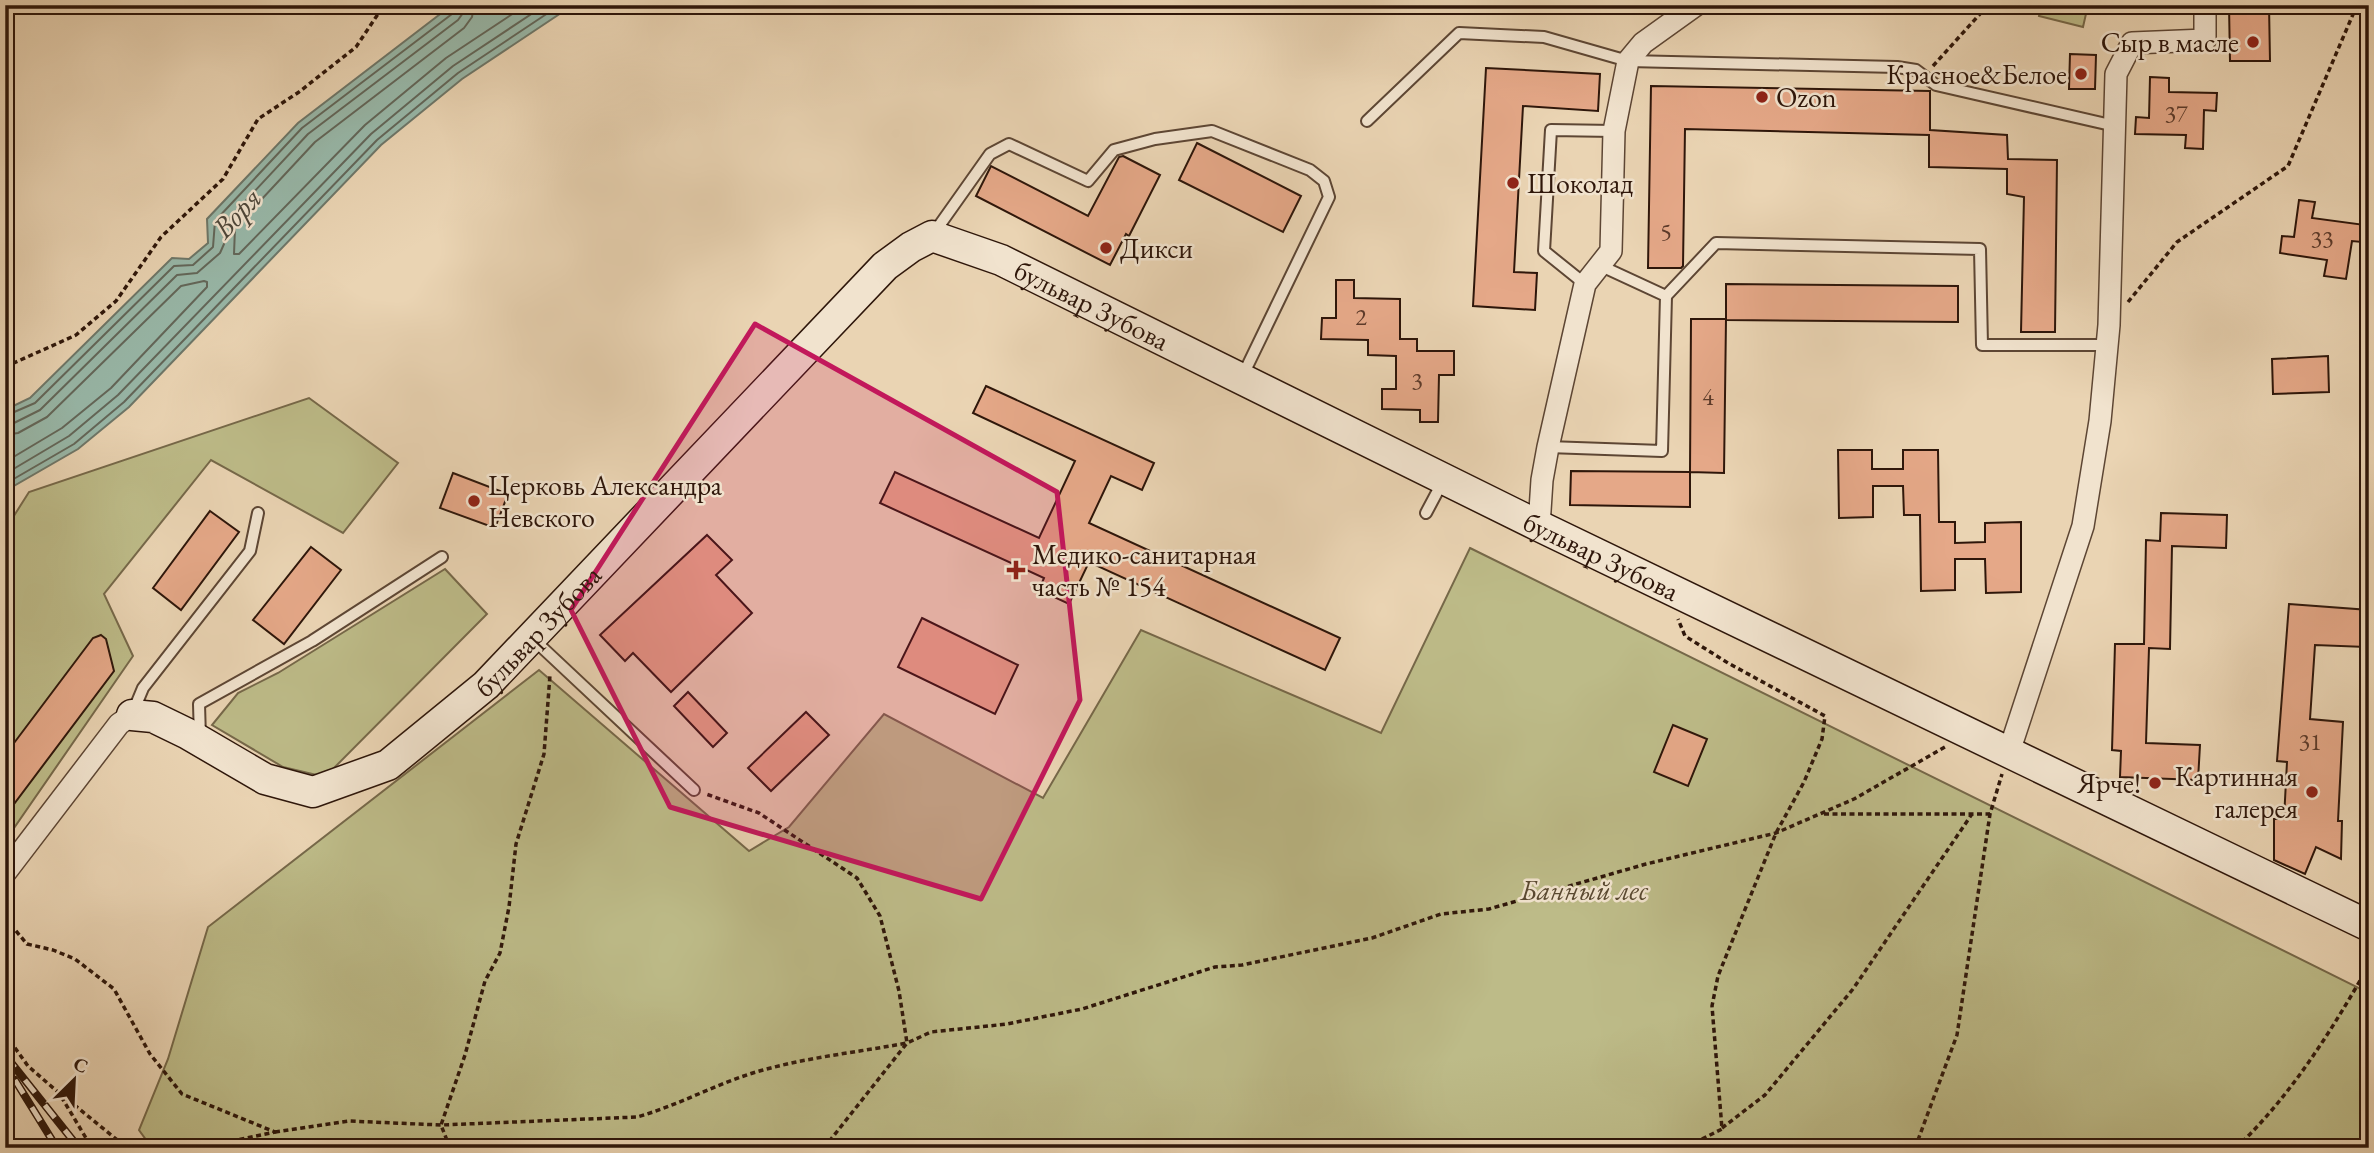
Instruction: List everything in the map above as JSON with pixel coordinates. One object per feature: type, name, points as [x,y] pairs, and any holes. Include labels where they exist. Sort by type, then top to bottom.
[{"type":"street","points":[[1539,526],[1542,480],[1548,447],[1585,284],[1611,251],[1614,131],[1629,61],[1643,43],[1696,5]]},
{"type":"street","points":[[2009,752],[2083,526],[2100,421],[2108,335],[2116,74],[2132,43],[2205,40],[2205,5]]},
{"type":"street","name":"бульвар Зубова","points":[[132,715],[153,717],[265,779],[313,792],[388,765],[486,685],[541,646],[885,266],[932,236],[1001,260],[1539,526],[2369,926]]},
{"type":"street","points":[[5,873],[118,724],[132,715]]},
{"type":"lane","points":[[1367,121],[1459,33],[1544,37],[1629,61],[1897,67],[1916,70],[1936,85],[2115,126]]},
{"type":"lane","points":[[1585,284],[1544,251],[1551,130],[1614,131]]},
{"type":"lane","points":[[932,236],[989,154],[1009,144],[1088,181],[1114,150],[1155,139],[1212,131],[1310,170],[1324,181],[1329,197],[1241,377]]},
{"type":"lane","points":[[1548,447],[1662,451],[1666,296],[1716,243],[1980,249],[1982,345],[2108,335]]},
{"type":"lane","points":[[1599,265],[1666,296]]},
{"type":"lane","points":[[1426,513],[1444,478]]},
{"type":"lane","points":[[132,715],[143,688],[250,551],[258,513]]},
{"type":"lane","points":[[200,741],[200,704],[312,640],[442,556]]},
{"type":"lane","points":[[541,646],[694,790]]},
{"type":"path","points":[[5,367],[76,335],[116,300],[160,237],[223,179],[258,119],[299,92],[356,47],[384,5]]},
{"type":"path","points":[[1924,76],[1988,5]]},
{"type":"path","points":[[2108,335],[2177,242],[2288,166],[2357,5]]},
{"type":"path","points":[[1677,616],[1685,636],[1728,663],[1825,716],[1818,750],[1804,782],[1776,832],[1718,976],[1712,1006],[1722,1129]]},
{"type":"path","points":[[450,1148],[441,1125],[465,1055],[485,981],[500,953],[516,844],[544,754],[549,709],[541,646]]},
{"type":"path","points":[[217,1148],[227,1142],[275,1132],[349,1121],[441,1125],[637,1117],[763,1070],[907,1043],[931,1032],[1007,1024],[1082,1009],[1215,967],[1242,965],[1372,937],[1441,914],[1489,909],[1646,864],[1776,832],[1854,799],[1969,733]]},
{"type":"path","points":[[1914,1148],[1957,1035],[1990,814],[2009,752]]},
{"type":"path","points":[[694,790],[759,813],[857,878],[880,916],[899,991],[907,1043],[824,1148]]},
{"type":"path","points":[[1819,814],[1990,814]]},
{"type":"path","points":[[1661,1148],[1690,1145],[1722,1129],[1765,1095],[1853,989],[1972,814]]},
{"type":"path","points":[[5,918],[27,944],[53,950],[75,960],[114,989],[149,1054],[182,1094],[275,1132]]},
{"type":"path","points":[[2236,1148],[2304,1070],[2337,1021],[2369,965]]},
{"type":"path","points":[[5,1034],[28,1066],[127,1148]]},
{"type":"path","points":[[59,1093],[92,1148]]},
{"type":"highlighted area","points":[[755,324],[1057,492],[1080,700],[981,899],[670,807],[571,610]]},
{"type":"green space","points":[[2041,5],[2088,5],[2083,27],[2039,16]]},
{"type":"green space","points":[[309,398],[398,463],[343,533],[211,460],[104,594],[133,656],[5,841],[5,530],[29,492]]},
{"type":"green space","name":"Банный лес","points":[[1470,548],[2369,993],[2369,1148],[152,1148],[139,1130],[168,1059],[208,927],[539,670],[749,851],[789,827],[884,714],[1043,798],[1141,630],[1381,733]]},
{"type":"green space","points":[[445,569],[487,614],[325,777],[283,767],[212,725],[238,693],[278,673]]},
{"type":"water","name":"Воря","points":[[452,5],[573,5],[462,79],[381,145],[129,407],[78,449],[5,491],[5,410],[30,398],[172,258],[189,259],[208,243],[207,219],[298,123]]},
{"type":"building","points":[[2229,5],[2269,5],[2270,61],[2230,61]]},
{"type":"building","points":[[2070,54],[2096,55],[2095,89],[2069,89]]},
{"type":"building","points":[[1486,68],[1600,74],[1598,111],[1523,106],[1514,272],[1537,273],[1535,310],[1473,306]]},
{"type":"building","points":[[2150,77],[2169,78],[2169,92],[2217,93],[2216,111],[2204,110],[2203,149],[2185,148],[2186,135],[2135,134],[2136,117],[2149,118]]},
{"type":"building","points":[[1651,86],[1930,91],[1930,130],[2007,135],[2008,159],[2057,160],[2055,332],[2021,332],[2024,197],[2007,194],[2007,169],[1929,167],[1929,135],[1685,129],[1683,266],[1648,268]]},
{"type":"building","points":[[1197,143],[1301,196],[1283,232],[1179,180]]},
{"type":"building","points":[[1123,156],[1160,175],[1129,236],[1126,234],[1110,265],[976,196],[991,166],[1088,216],[1119,157]]},
{"type":"building","points":[[2299,200],[2315,202],[2312,218],[2365,225],[2362,242],[2352,241],[2346,279],[2324,276],[2327,260],[2280,253],[2282,236],[2294,237]]},
{"type":"building","points":[[1336,280],[1354,280],[1354,298],[1400,299],[1400,339],[1417,339],[1417,351],[1454,351],[1454,375],[1439,375],[1438,422],[1420,422],[1420,410],[1382,409],[1382,389],[1396,389],[1396,356],[1368,355],[1368,340],[1321,339],[1322,318],[1336,318]]},
{"type":"building","points":[[1726,284],[1958,286],[1958,322],[1726,320]]},
{"type":"building","points":[[1691,319],[1726,319],[1724,473],[1690,472]]},
{"type":"building","points":[[2328,356],[2329,392],[2273,394],[2272,359]]},
{"type":"building","points":[[986,386],[1154,463],[1142,490],[1111,476],[1089,523],[1340,638],[1325,670],[1089,562],[1069,604],[1039,590],[1044,578],[880,503],[895,472],[1039,538],[1075,461],[973,413]]},
{"type":"building","points":[[1838,450],[1872,450],[1872,469],[1903,469],[1903,450],[1938,450],[1939,522],[1955,522],[1955,543],[1985,542],[1985,523],[2021,522],[2021,592],[1986,593],[1985,559],[1955,559],[1955,590],[1921,591],[1920,515],[1904,515],[1903,486],[1873,486],[1873,517],[1839,518]]},
{"type":"building","points":[[1571,471],[1690,472],[1690,507],[1570,505]]},
{"type":"building","name":"Церковь Александра Невского","points":[[453,473],[508,494],[495,528],[440,508]]},
{"type":"building","points":[[210,511],[239,532],[181,610],[153,588]]},
{"type":"building","points":[[2161,513],[2227,515],[2226,548],[2172,546],[2170,649],[2149,648],[2146,743],[2200,745],[2198,780],[2120,777],[2121,751],[2112,750],[2115,644],[2144,644],[2146,540],[2160,541]]},
{"type":"building","points":[[707,535],[732,560],[716,575],[752,613],[671,692],[633,653],[625,661],[600,635]]},
{"type":"building","points":[[311,547],[341,570],[284,644],[253,620]]},
{"type":"building","points":[[2289,604],[2369,610],[2366,647],[2315,645],[2310,719],[2343,722],[2338,821],[2342,821],[2341,859],[2316,847],[2305,874],[2274,860],[2274,819],[2284,819],[2287,762],[2277,761]]},
{"type":"building","points":[[922,618],[1018,665],[995,714],[898,667]]},
{"type":"building","points":[[101,635],[106,639],[114,671],[5,816],[5,755],[93,638]]},
{"type":"building","points":[[688,692],[727,733],[713,747],[674,706]]},
{"type":"building","points":[[806,712],[829,735],[771,791],[748,768]]},
{"type":"building","points":[[1673,725],[1707,739],[1688,786],[1654,772]]},
{"type":"railway","points":[[5,1055],[79,1148]]},
{"type":"railway","points":[[15,1080],[57,1148]]},
{"type":"place","name":"Сыр в масле","points":[[2253,42]]},
{"type":"place","name":"Красное&Белое","points":[[2081,74]]},
{"type":"place","name":"Ozon","points":[[1762,97]]},
{"type":"place","name":"Шоколад","points":[[1513,183]]},
{"type":"place","name":"Дикси","points":[[1106,248]]},
{"type":"place","name":"Церковь Александра Невского","points":[[474,501]]},
{"type":"place","name":"Медико-санитарная часть № 154","points":[[1016,570]]},
{"type":"place","name":"Ярче!","points":[[2155,783]]},
{"type":"place","name":"Картинная галерея","points":[[2312,792]]}]
